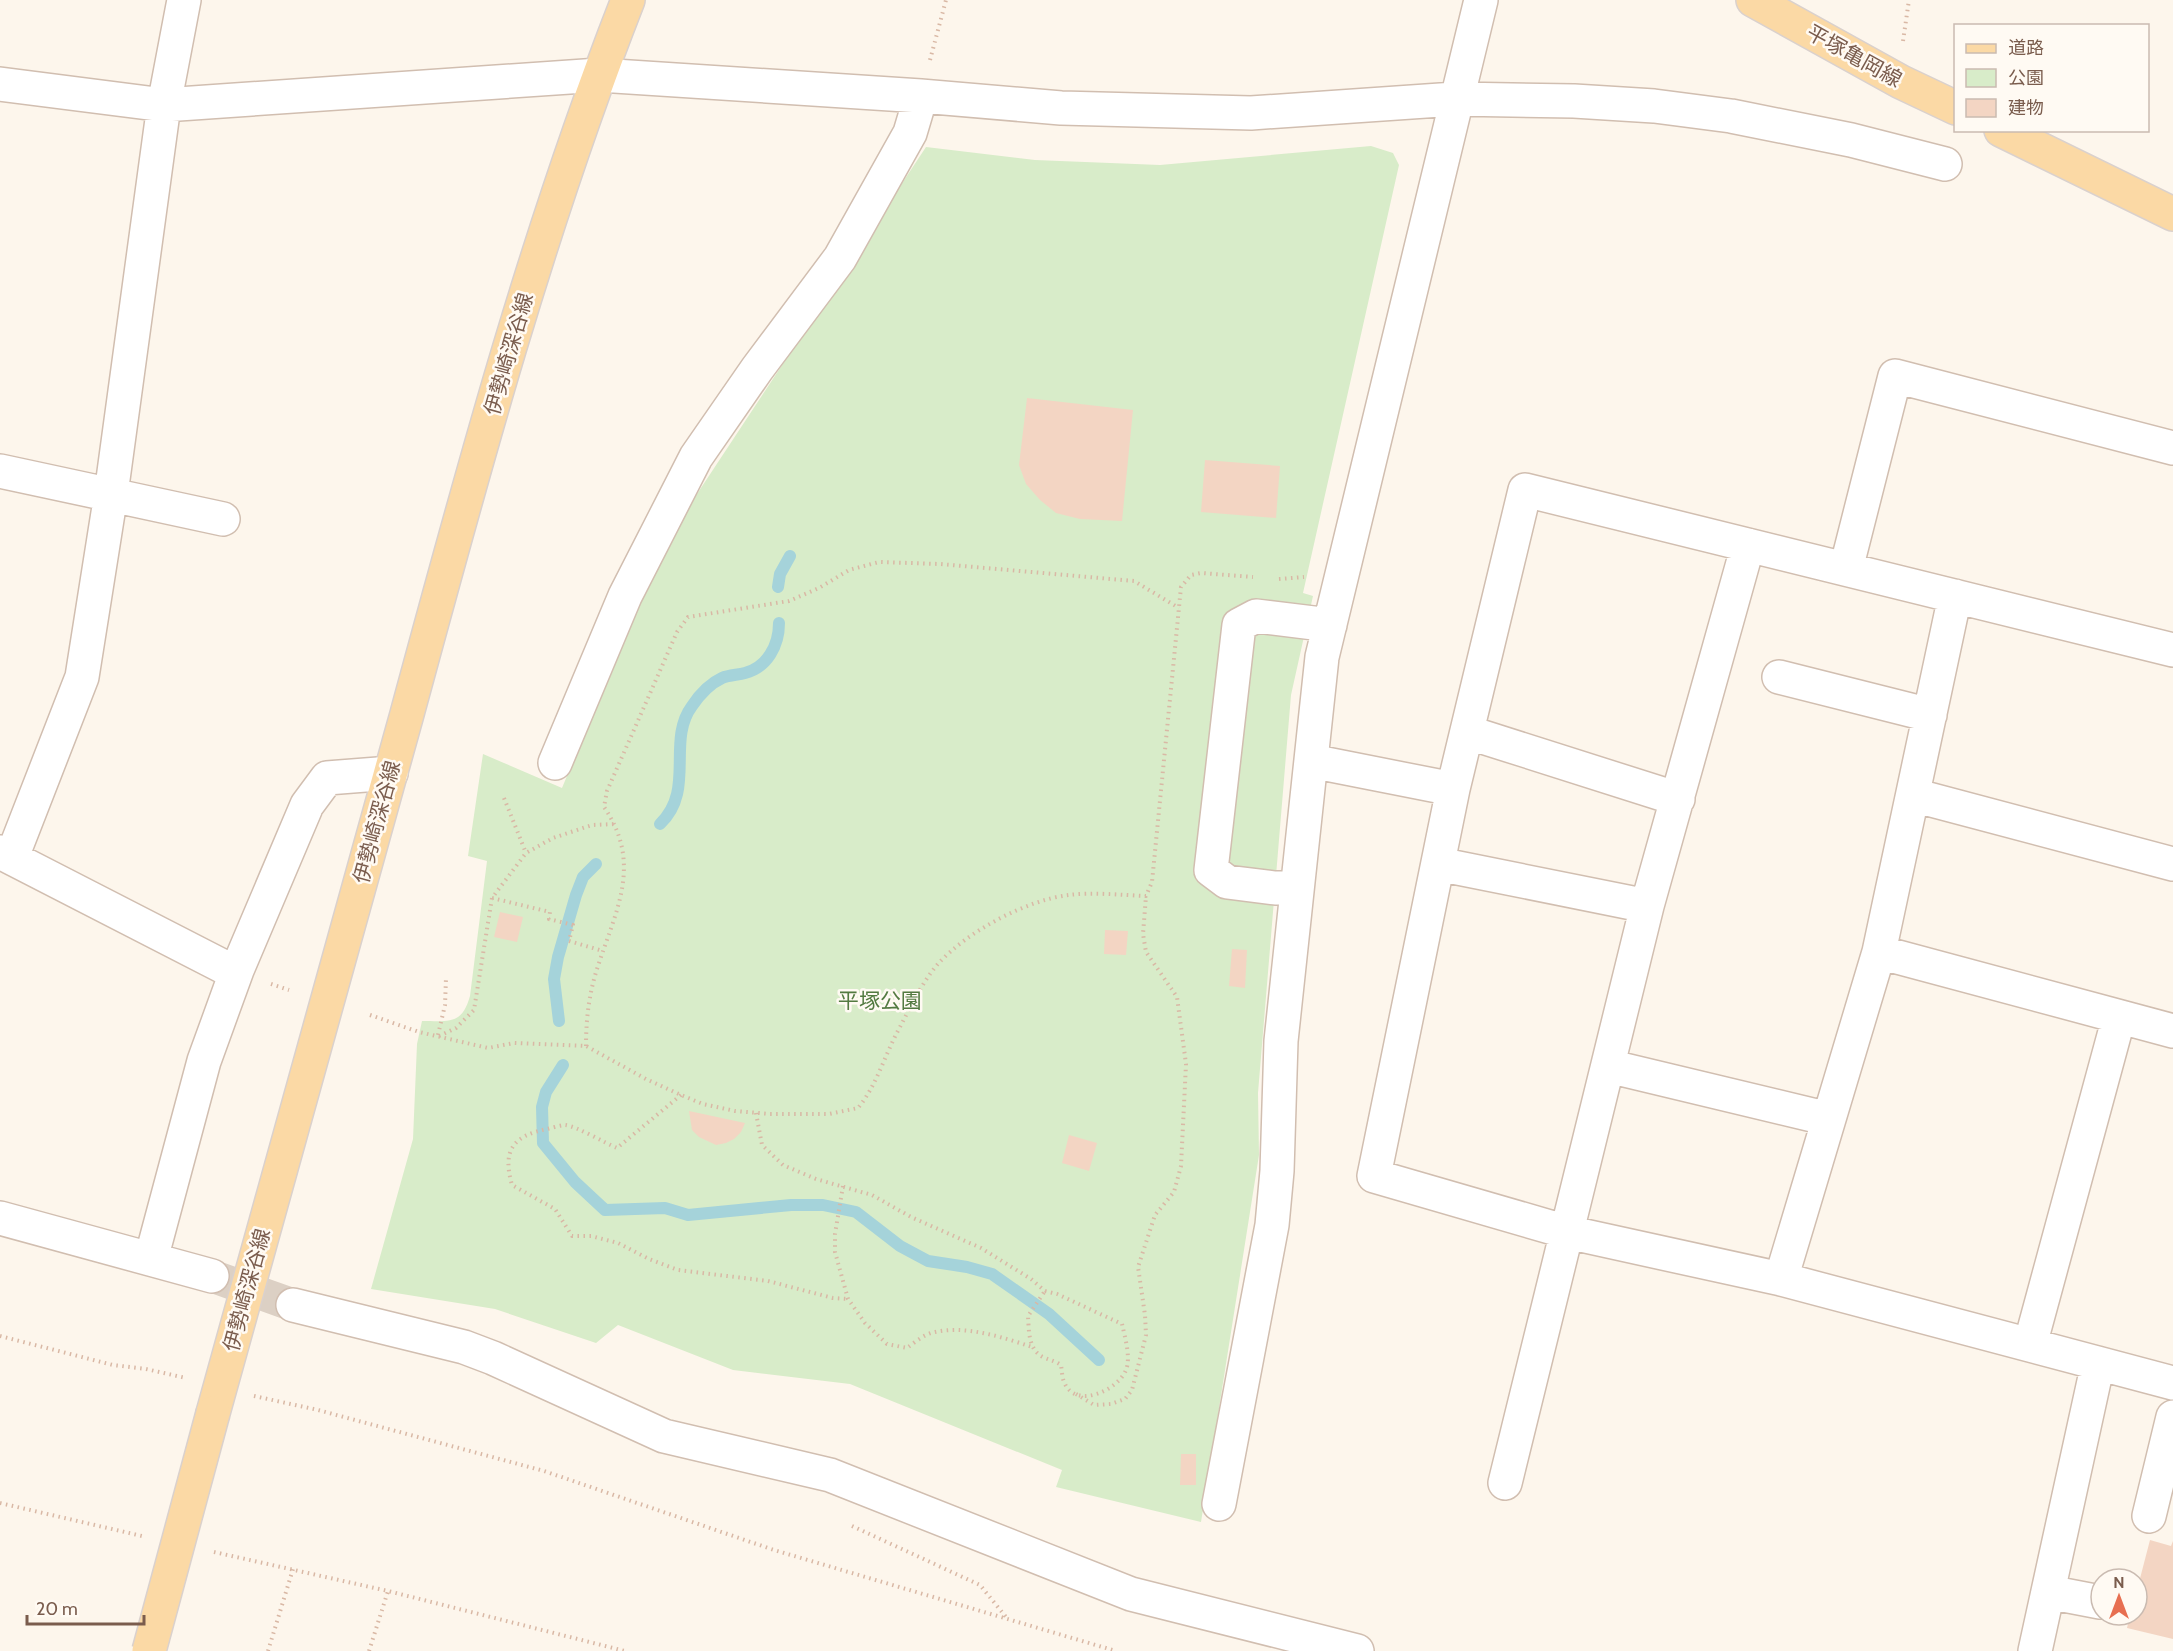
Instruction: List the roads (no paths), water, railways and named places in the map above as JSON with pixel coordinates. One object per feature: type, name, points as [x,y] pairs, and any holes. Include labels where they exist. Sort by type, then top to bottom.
[{"type":"main road","name":"伊勢崎深谷線","points":[[149,1651],[448,562],[541,246],[599,75],[628,0]]},
{"type":"main road","name":"平塚亀岡線","points":[[1753,0],[1901,82],[1954,107]]},
{"type":"main road","points":[[2005,132],[2173,214]]},
{"type":"street","points":[[184,0],[164,105],[111,494],[82,677],[6,855],[224,967],[237,970]]},
{"type":"street","points":[[1219,1504],[1272,1225],[1277,1171],[1281,1041],[1322,657],[1455,99],[1481,0]]},
{"type":"street","points":[[0,84],[164,105],[599,75],[921,96],[1061,108],[1251,112],[1455,99],[1574,101],[1654,106],[1731,116],[1851,140],[1945,164]]},
{"type":"street","points":[[555,764],[625,596],[696,457],[757,369],[840,258],[912,129],[921,96]]},
{"type":"street","points":[[1846,569],[1895,376],[2173,448]]},
{"type":"street","points":[[0,471],[223,519]]},
{"type":"street","points":[[2173,650],[1525,490],[1453,789],[1374,1176],[1567,1232],[1781,1280],[2173,1383]]},
{"type":"street","points":[[1505,1483],[1647,906],[1748,545]]},
{"type":"street","points":[[1781,1280],[1879,952],[1956,596]]},
{"type":"street","points":[[1296,888],[1275,888],[1227,882],[1211,870],[1239,625],[1256,616],[1330,625]]},
{"type":"street","points":[[1779,677],[1930,715]]},
{"type":"street","points":[[1467,732],[1678,799]]},
{"type":"street","points":[[1311,761],[1453,789]]},
{"type":"street","points":[[151,1259],[204,1060],[237,970],[307,805],[327,778],[391,772]]},
{"type":"street","points":[[1913,795],[2173,864]]},
{"type":"street","points":[[1438,864],[1647,906]]},
{"type":"street","points":[[1879,952],[2173,1031]]},
{"type":"street","points":[[2030,1345],[2119,1017]]},
{"type":"street","points":[[1608,1066],[1829,1119]]},
{"type":"street","points":[[0,1218],[212,1276]]},
{"type":"street","points":[[293,1305],[464,1347],[664,1436],[830,1475],[1131,1594],[1357,1651]]},
{"type":"street","points":[[2035,1651],[2098,1363]]},
{"type":"street","points":[[2149,1516],[2173,1418]]},
{"type":"street","points":[[2048,1592],[2089,1600]]},
{"type":"waterway","points":[[778,587],[780,574],[790,556]]},
{"type":"waterway","points":[[660,824],[671,811],[677,796],[681,734],[692,706],[698,697],[717,680],[745,673],[760,666],[774,647],[779,623]]},
{"type":"waterway","points":[[559,1021],[554,979],[558,957],[583,877],[596,864]]},
{"type":"waterway","points":[[563,1065],[546,1092],[542,1107],[543,1143],[575,1182],[605,1210],[665,1208],[688,1215],[791,1205],[823,1205],[856,1212],[900,1246],[928,1261],[967,1267],[992,1274],[1049,1314],[1099,1360]]},
{"type":"tunnel","points":[[212,1276],[293,1305]]},
{"type":"park label","name":"平塚公園","points":[[880,1001]]}]
